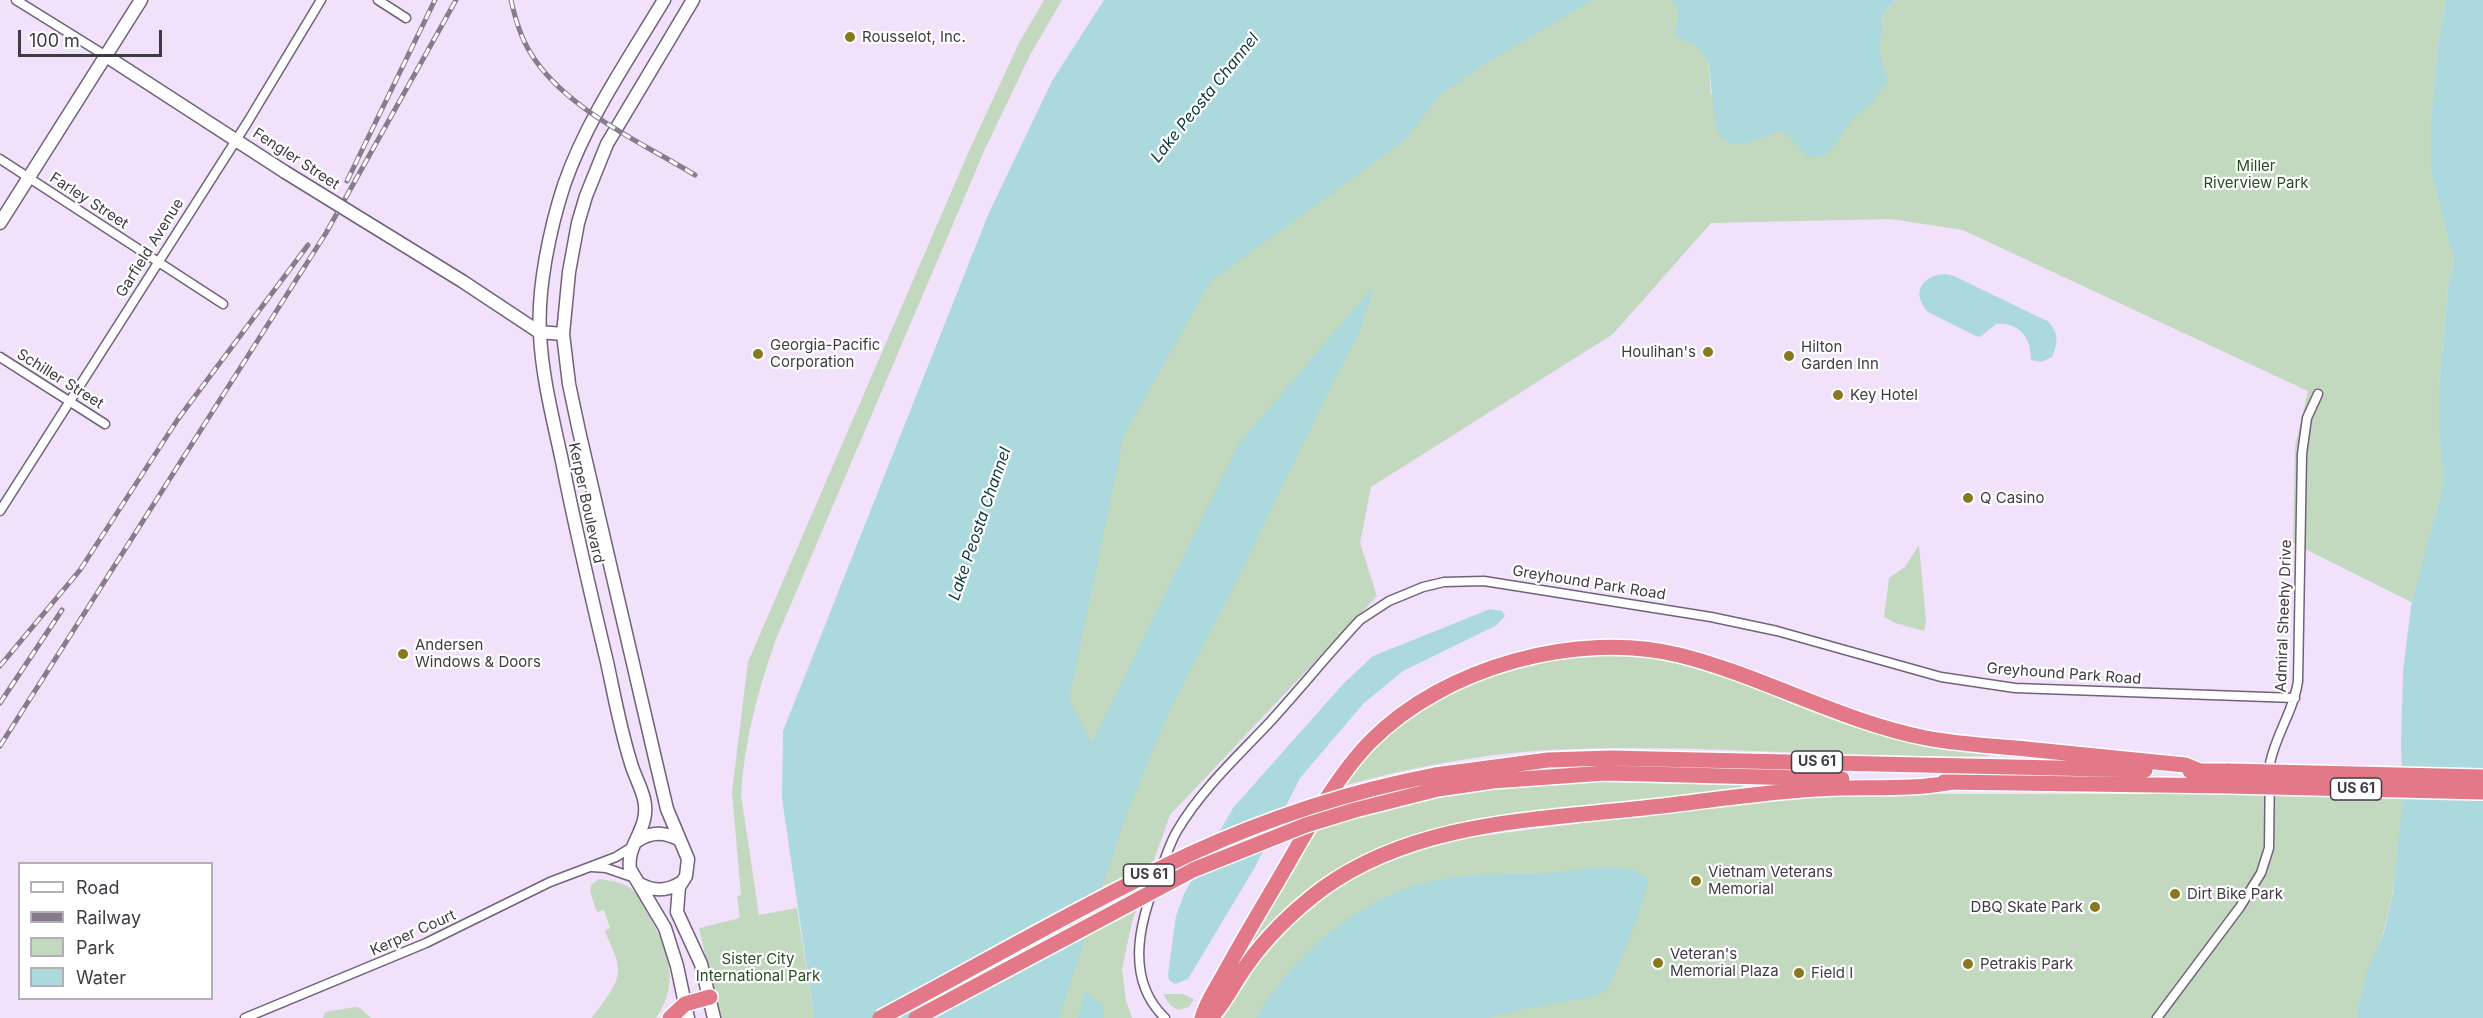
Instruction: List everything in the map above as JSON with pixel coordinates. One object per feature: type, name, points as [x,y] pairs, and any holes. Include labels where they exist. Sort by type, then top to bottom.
[{"type":"highway","points":[[1202,1018],[1205,1008],[1236,951],[1334,788],[1371,740],[1409,711],[1447,687],[1487,669],[1524,658],[1589,648],[1636,649],[1678,655],[1758,682],[1838,713],[1926,738],[2185,765],[2200,771]]},
{"type":"highway","name":"US 61","points":[[916,1018],[1192,870],[1306,825],[1490,766],[1548,760],[1643,758],[2200,771],[2228,779],[2483,792]]},
{"type":"highway","name":"US 61","points":[[880,1018],[1190,854],[1306,808],[1394,783],[1605,773],[1954,782],[2483,777]]},
{"type":"highway","points":[[1210,1018],[1263,943],[1304,904],[1342,876],[1382,855],[1424,839],[1451,832],[1517,823],[1744,796],[1820,789],[1922,788],[1954,782]]},
{"type":"highway","points":[[670,1018],[710,997]]},
{"type":"main road","points":[[0,223],[141,0]]},
{"type":"main road","name":"Kerper Boulevard","points":[[664,0],[595,115],[575,156],[563,188],[548,254],[539,332],[543,369],[579,543],[629,760],[644,799],[643,827],[634,845],[629,863],[664,928],[687,1011]]},
{"type":"main road","name":"Kerper Boulevard","points":[[693,0],[607,144],[590,186],[574,243],[563,334],[569,384],[667,809],[688,859],[688,868],[676,902],[677,912],[701,964],[714,1018]]},
{"type":"main road","name":"Fengler Street","points":[[106,56],[539,332],[563,334]]},
{"type":"main road","points":[[634,845],[657,833],[668,834],[680,840]]},
{"type":"main road","points":[[637,881],[651,889],[663,890],[682,882]]},
{"type":"street","name":"Fengler Street","points":[[16,0],[106,56]]},
{"type":"street","name":"Garfield Avenue","points":[[0,511],[321,0]]},
{"type":"street","points":[[378,0],[406,18]]},
{"type":"street","name":"Farley Street","points":[[0,159],[223,304]]},
{"type":"street","name":"Schiller Street","points":[[0,357],[105,424]]},
{"type":"street","name":"Admiral Sheehy Drive","points":[[2157,1018],[2240,907],[2261,873],[2269,849],[2270,763],[2272,752],[2295,698],[2299,648],[2303,438],[2307,418],[2319,394]]},
{"type":"street","name":"Greyhound Park Road","points":[[1165,1018],[1154,1006],[1143,982],[1138,959],[1139,941],[1150,897],[1177,832],[1192,808],[1215,781],[1360,620],[1389,601],[1423,587],[1444,582],[1484,581],[1711,616],[1777,631],[1941,677],[2015,688],[2295,698]]},
{"type":"street","name":"Kerper Court","points":[[245,1018],[426,943],[550,882],[589,867],[634,845]]},
{"type":"street","points":[[589,867],[606,868],[637,881]]},
{"type":"green space","name":"Sister City International Park","points":[[1044,0],[1062,0],[1030,55],[985,149],[776,639],[753,716],[745,755],[741,795],[759,915],[797,908],[814,1018],[720,1018],[699,928],[740,918],[737,896],[741,895],[732,792],[748,662],[969,151],[1019,43]]},
{"type":"green space","name":"Miller Riverview Park","points":[[1593,0],[1689,0],[1708,59],[1711,94],[1882,25],[1883,14],[1895,0],[2446,0],[2438,44],[2431,120],[2444,217],[2454,260],[2448,288],[2439,387],[2439,432],[2444,482],[2413,603],[2293,543],[2295,447],[2308,391],[1963,230],[1891,219],[1711,223],[1613,334],[1371,487],[1360,543],[1377,596],[1170,815],[1132,922],[1122,969],[1126,1001],[1132,1018],[1049,1018],[1076,802],[1046,590],[1167,303],[1435,76],[1566,15]]},
{"type":"green space","points":[[1919,545],[1926,622],[1924,631],[1895,623],[1884,617],[1889,578],[1905,567]]},
{"type":"green space","points":[[1623,654],[1671,660],[1939,747],[1990,754],[1990,756],[1880,756],[1658,748],[1548,750],[1444,763],[1342,786],[1373,749],[1408,717],[1442,696],[1480,677],[1536,660]]},
{"type":"green space","points":[[1597,782],[1742,785],[1743,788],[1495,819],[1427,832],[1395,843],[1363,856],[1332,874],[1302,896],[1236,965],[1313,832],[1453,795],[1513,787]]},
{"type":"green space","points":[[1868,794],[2228,794],[2403,798],[2388,914],[2381,941],[2361,995],[2358,1018],[1223,1018],[1258,961],[1282,933],[1305,912],[1346,882],[1435,842],[1772,798]]},
{"type":"green space","points":[[599,879],[622,884],[636,893],[660,938],[669,964],[670,977],[664,1004],[656,1018],[592,1018],[613,987],[618,974],[616,958],[605,931],[610,928],[604,910],[597,912],[590,891],[591,885]]},
{"type":"green space","points":[[1163,994],[1182,994],[1194,999],[1189,1007],[1178,1010],[1170,1005]]},
{"type":"green space","points":[[360,1008],[371,1018],[323,1018],[325,1012]]},
{"type":"water","name":"Lake Peosta Channel","points":[[1104,0],[1593,0],[1486,63],[1440,95],[1405,140],[1210,282],[1124,435],[1069,700],[1092,743],[1238,445],[1374,286],[1358,335],[1167,716],[1128,810],[1059,1018],[814,1018],[782,798],[783,731],[988,215],[1052,81]]},
{"type":"water","points":[[1671,0],[1895,0],[1883,14],[1879,53],[1888,80],[1869,106],[1853,118],[1834,146],[1823,156],[1808,157],[1787,134],[1779,131],[1755,141],[1736,145],[1722,138],[1716,127],[1708,59],[1695,45],[1674,36],[1678,20],[1678,6]]},
{"type":"water","points":[[2446,0],[2483,0],[2483,1018],[2358,1018],[2358,1007],[2367,971],[2384,933],[2393,892],[2403,798],[2401,744],[2403,671],[2411,607],[2444,482],[2439,432],[2439,387],[2448,288],[2454,260],[2431,169],[2431,120],[2438,44]]},
{"type":"water","points":[[1945,274],[1954,276],[2049,322],[2055,331],[2056,339],[2052,357],[2041,362],[2031,360],[2026,338],[2012,326],[1996,324],[1980,337],[1928,312],[1920,298],[1921,287],[1930,278]]},
{"type":"water","points":[[1490,609],[1502,611],[1505,616],[1497,625],[1403,671],[1364,703],[1300,778],[1255,867],[1188,979],[1175,984],[1169,980],[1176,916],[1184,894],[1233,808],[1344,683],[1373,656]]},
{"type":"water","points":[[1589,868],[1629,869],[1649,880],[1633,930],[1608,989],[1597,996],[1486,1018],[1256,1018],[1290,972],[1331,931],[1380,900],[1433,881],[1458,877],[1548,873]]},
{"type":"water","points":[[1085,990],[1105,1008],[1103,1018],[1078,1018]]},
{"type":"railway","points":[[347,181],[435,0]]},
{"type":"railway","points":[[0,746],[326,233],[456,0]]},
{"type":"railway","points":[[511,0],[526,46],[544,72],[562,90],[605,122],[695,175]]},
{"type":"railway","points":[[0,666],[80,570],[178,419],[308,245]]},
{"type":"railway","points":[[0,703],[62,610]]},
{"type":"place","name":"Rousselot, Inc.","points":[[850,37]]},
{"type":"place","name":"Houlihan's","points":[[1708,352]]},
{"type":"place","name":"Georgia-Pacific Corporation","points":[[758,354]]},
{"type":"place","name":"Hilton Garden Inn","points":[[1789,356]]},
{"type":"place","name":"Key Hotel","points":[[1838,395]]},
{"type":"place","name":"Q Casino","points":[[1968,498]]},
{"type":"place","name":"Andersen Windows & Doors","points":[[403,654]]},
{"type":"place","name":"Vietnam Veterans Memorial","points":[[1696,881]]},
{"type":"place","name":"Dirt Bike Park","points":[[2175,894]]},
{"type":"place","name":"DBQ Skate Park","points":[[2095,907]]},
{"type":"place","name":"Veteran's Memorial Plaza","points":[[1658,963]]},
{"type":"place","name":"Petrakis Park","points":[[1968,964]]},
{"type":"place","name":"Field I","points":[[1799,973]]}]
